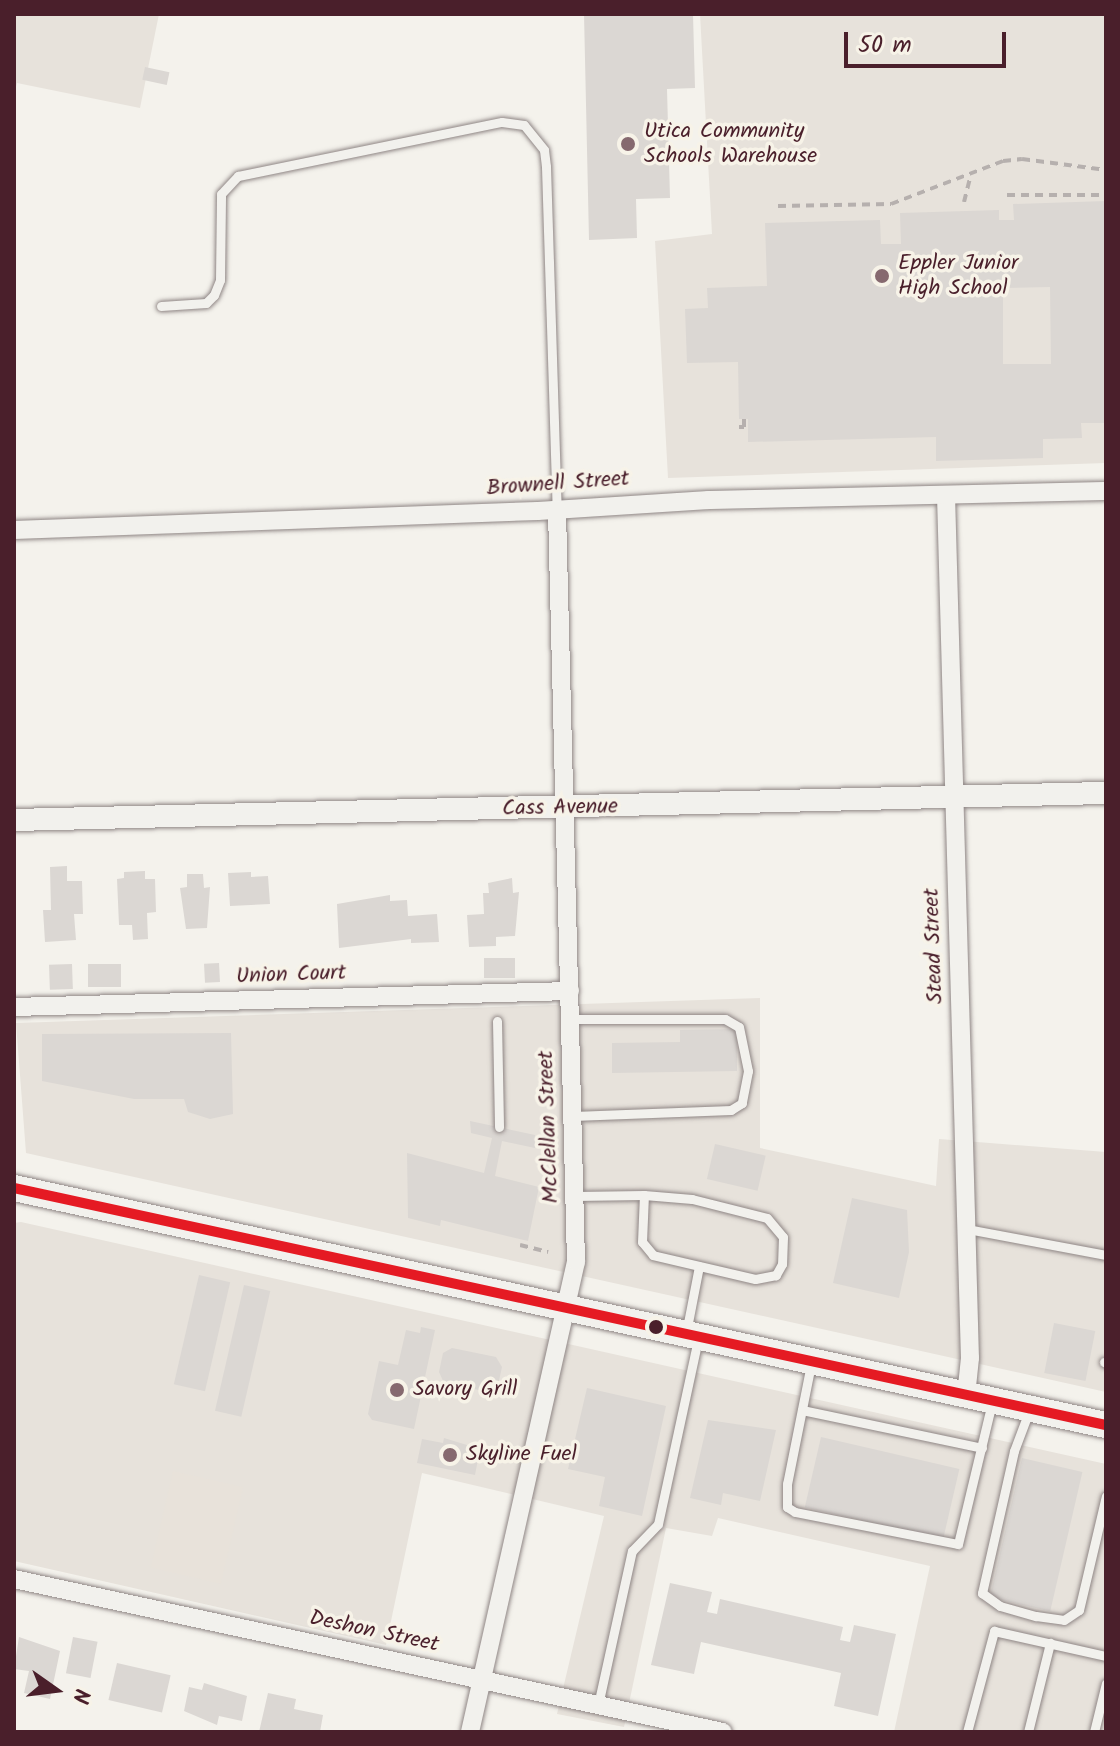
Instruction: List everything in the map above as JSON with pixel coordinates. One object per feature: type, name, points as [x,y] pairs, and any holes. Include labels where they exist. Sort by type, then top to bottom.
[{"type":"main road","points":[[14,1188],[567,1311],[1106,1425]]},
{"type":"street","name":"Brownell Street","points":[[14,530],[1106,491]]},
{"type":"street","name":"Stead Street","points":[[946,495],[967,1229],[979,1399]]},
{"type":"street","name":"McClellan Street","points":[[470,1732],[576,1262],[557,509]]},
{"type":"street","name":"Cass Avenue","points":[[14,820],[1106,793]]},
{"type":"street","name":"Union Court","points":[[14,1007],[570,991]]},
{"type":"street","name":"Deshon Street","points":[[14,1579],[723,1732]]},
{"type":"lane","points":[[161,306],[206,303],[214,295],[220,280],[221,194],[238,176],[502,122],[524,125],[544,150],[546,167],[557,509]]},
{"type":"lane","points":[[571,1019],[706,1018],[739,1027],[748,1071],[742,1103],[731,1110],[573,1116]]},
{"type":"lane","points":[[497,1021],[499,1127]]},
{"type":"lane","points":[[575,1196],[644,1195],[692,1199],[767,1218],[783,1237],[782,1264],[766,1279],[699,1266],[644,1249],[644,1195]]},
{"type":"lane","points":[[967,1229],[1106,1255]]},
{"type":"lane","points":[[598,1705],[632,1551],[658,1524],[692,1338],[699,1266]]},
{"type":"lane","points":[[811,1363],[785,1498],[795,1512],[958,1544],[982,1448],[979,1399]]},
{"type":"lane","points":[[1030,1409],[1014,1451],[982,1593],[1000,1606],[1036,1616],[1064,1620],[1079,1610],[1106,1496]]},
{"type":"lane","points":[[802,1410],[982,1448]]},
{"type":"lane","points":[[967,1732],[991,1634],[998,1631],[1106,1656]]},
{"type":"lane","points":[[1028,1732],[1050,1643]]},
{"type":"lane","points":[[1094,1732],[1106,1683]]},
{"type":"path","points":[[778,206],[891,204],[970,178],[996,164],[1022,159],[1106,170]]},
{"type":"path","points":[[964,202],[970,178]]},
{"type":"path","points":[[1007,195],[1106,195]]},
{"type":"path","points":[[739,427],[744,427],[744,419]]},
{"type":"path","points":[[520,1245],[548,1252]]},
{"type":"shaded area","points":[[14,14],[159,14],[140,108],[17,83],[14,94]]},
{"type":"shaded area","name":"Eppler Junior High School","points":[[700,14],[1106,14],[1106,463],[668,478],[655,241],[712,234]]},
{"type":"shaded area","points":[[760,998],[760,1148],[936,1186],[939,1139],[1106,1152],[1106,1392],[26,1153],[16,1023]]},
{"type":"shaded area","points":[[21,1222],[1106,1464],[1106,1732],[894,1732],[930,1566],[718,1518],[712,1536],[666,1528],[624,1727],[557,1714],[604,1516],[422,1473],[386,1645],[14,1561],[14,1223]]},
{"type":"shaded area","points":[[173,1471],[243,1487],[221,1584],[151,1567]]},
{"type":"building","name":"Utica Community Schools Warehouse","points":[[584,14],[693,14],[695,88],[667,89],[670,198],[636,199],[637,238],[589,240]]},
{"type":"building","points":[[145,67],[169,72],[167,85],[142,80]]},
{"type":"building","points":[[1106,201],[1106,423],[1081,423],[1082,438],[1043,439],[1043,458],[936,461],[936,437],[748,442],[748,419],[739,419],[738,362],[687,363],[685,309],[708,308],[707,288],[767,286],[765,223],[880,220],[881,244],[901,244],[900,213],[999,210],[999,220],[1014,220],[1013,204]],"holes":[[[1050,287],[1051,364],[1003,364],[1003,288]]]},
{"type":"building","points":[[67,866],[67,881],[82,881],[83,914],[74,914],[76,940],[45,942],[43,910],[51,910],[50,867]]},
{"type":"building","points":[[145,871],[145,879],[155,879],[156,912],[147,913],[148,939],[133,940],[132,925],[119,925],[117,879],[124,878],[124,872]]},
{"type":"building","points":[[251,872],[251,877],[268,876],[270,904],[230,906],[228,873]]},
{"type":"building","points":[[187,874],[203,874],[204,888],[210,887],[207,928],[186,929],[180,888],[187,887]]},
{"type":"building","points":[[512,878],[513,893],[519,892],[515,936],[496,937],[496,946],[469,947],[467,915],[484,914],[483,893],[489,893],[488,883]]},
{"type":"building","points":[[390,895],[390,901],[407,900],[408,916],[437,914],[439,942],[411,943],[411,939],[339,948],[337,904]]},
{"type":"building","points":[[484,958],[515,958],[515,978],[484,978]]},
{"type":"building","points":[[219,963],[220,982],[205,983],[204,964]]},
{"type":"building","points":[[72,964],[73,989],[50,990],[49,965]]},
{"type":"building","points":[[88,964],[121,964],[121,987],[88,987]]},
{"type":"building","points":[[737,1029],[737,1071],[612,1073],[612,1043],[680,1042],[680,1030]]},
{"type":"building","points":[[231,1033],[233,1114],[210,1119],[188,1112],[184,1099],[134,1099],[42,1081],[42,1034]]},
{"type":"building","points":[[470,1121],[535,1135],[535,1148],[502,1141],[495,1176],[539,1187],[528,1241],[441,1220],[440,1226],[408,1218],[407,1153],[484,1173],[492,1138],[471,1133]]},
{"type":"building","points":[[715,1144],[766,1156],[758,1191],[707,1179]]},
{"type":"building","points":[[852,1198],[907,1210],[909,1252],[899,1298],[833,1283]]},
{"type":"building","points":[[199,1275],[230,1282],[205,1391],[174,1384]]},
{"type":"building","points":[[244,1285],[270,1291],[241,1417],[215,1411]]},
{"type":"building","points":[[1054,1323],[1095,1331],[1085,1381],[1044,1373]]},
{"type":"building","name":"Savory Grill","points":[[421,1327],[435,1330],[414,1429],[372,1420],[368,1414],[379,1361],[398,1365],[406,1330],[420,1333]]},
{"type":"building","points":[[452,1348],[496,1357],[502,1367],[498,1385],[489,1392],[444,1383],[439,1372],[443,1353]]},
{"type":"building","points":[[587,1388],[666,1406],[642,1516],[599,1506],[605,1477],[568,1469]]},
{"type":"building","points":[[708,1420],[776,1430],[760,1501],[723,1493],[721,1505],[690,1498]]},
{"type":"building","points":[[821,1437],[959,1469],[943,1539],[805,1507]]},
{"type":"building","points":[[444,1438],[480,1449],[475,1475],[417,1463],[422,1439],[443,1443]]},
{"type":"building","points":[[1022,1458],[1082,1472],[1050,1611],[990,1597]]},
{"type":"building","points":[[670,1583],[712,1592],[707,1612],[717,1614],[720,1599],[843,1627],[840,1640],[850,1642],[854,1625],[896,1634],[878,1716],[834,1706],[841,1673],[701,1642],[694,1674],[651,1665]]},
{"type":"building","points":[[19,1637],[60,1651],[50,1699],[24,1693],[29,1671],[14,1669]]},
{"type":"building","points":[[73,1637],[98,1642],[90,1678],[66,1673]]},
{"type":"building","points":[[117,1663],[171,1675],[162,1712],[108,1700]]},
{"type":"building","points":[[204,1683],[247,1696],[242,1721],[219,1716],[217,1725],[184,1711],[189,1687],[202,1690]]},
{"type":"building","points":[[268,1693],[296,1699],[294,1709],[323,1715],[320,1732],[259,1732]]},
{"type":"transit line","points":[[14,1188],[1106,1425]]},
{"type":"place","name":"Utica Community Schools Warehouse","points":[[628,144]]},
{"type":"place","name":"Eppler Junior High School","points":[[882,276]]},
{"type":"place","name":"Savory Grill","points":[[397,1390]]},
{"type":"place","name":"Skyline Fuel","points":[[450,1455]]}]
